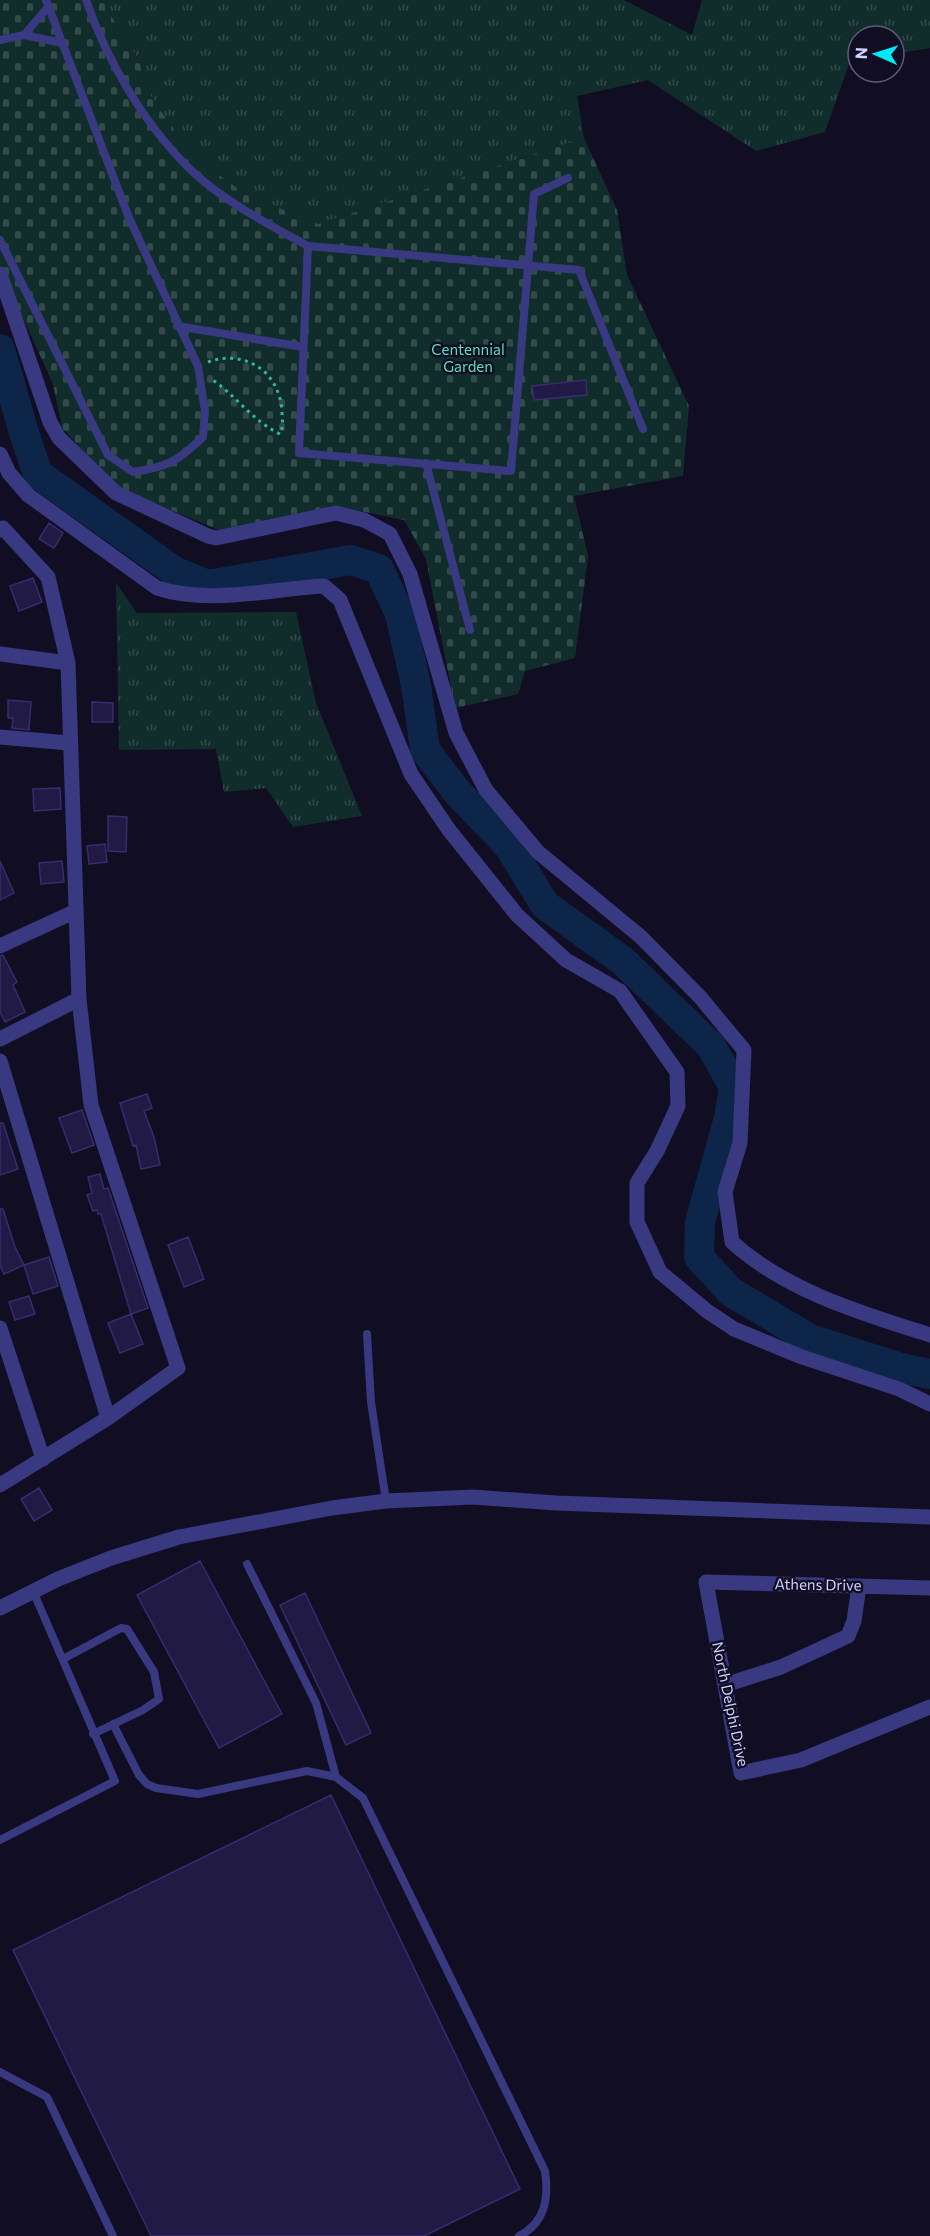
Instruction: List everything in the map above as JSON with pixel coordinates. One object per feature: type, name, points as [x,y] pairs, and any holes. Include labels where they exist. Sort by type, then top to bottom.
[{"type":"street","points":[[0,274],[50,422],[59,438],[116,493],[216,538],[336,513],[364,520],[390,534],[410,574],[456,733],[486,790],[538,852],[641,937],[700,997],[744,1050],[740,1143],[725,1192],[732,1242],[752,1260],[811,1293],[930,1335]]},
{"type":"street","points":[[0,454],[9,472],[28,495],[157,588],[176,594],[212,594],[324,586],[340,600],[411,774],[449,830],[525,922],[566,960],[620,991],[677,1072],[678,1106],[657,1151],[637,1183],[637,1222],[660,1272],[707,1311],[734,1329],[802,1357],[899,1389],[930,1404]]},
{"type":"street","points":[[0,1485],[108,1418],[178,1368],[91,1105],[79,999],[68,663],[48,577],[1,528]]},
{"type":"street","points":[[0,654],[68,663]]},
{"type":"street","points":[[0,737],[69,743]]},
{"type":"street","points":[[0,946],[76,911]]},
{"type":"street","points":[[0,1039],[79,999]]},
{"type":"street","points":[[0,1061],[108,1418]]},
{"type":"street","points":[[0,1328],[43,1460]]},
{"type":"street","points":[[0,1608],[33,1591],[111,1558],[179,1537],[280,1517],[386,1501],[473,1497],[556,1503],[930,1517]]},
{"type":"street","name":"Athens Drive","points":[[706,1582],[930,1588]]},
{"type":"street","name":"North Delphi Drive","points":[[706,1582],[741,1773],[801,1760],[930,1707]]},
{"type":"street","points":[[725,1685],[781,1667],[848,1636],[854,1621],[860,1586]]},
{"type":"lane","points":[[86,0],[137,107],[192,171],[254,217],[308,246],[579,270],[643,429]]},
{"type":"lane","points":[[24,35],[47,4]]},
{"type":"lane","points":[[0,240],[108,455],[133,472],[161,468],[184,455],[203,437],[205,411],[198,368],[129,218],[47,4]]},
{"type":"lane","points":[[0,40],[24,35],[62,43]]},
{"type":"lane","points":[[308,246],[299,453],[511,471],[534,194],[568,178]]},
{"type":"lane","points":[[177,326],[303,347]]},
{"type":"lane","points":[[426,463],[470,630]]},
{"type":"lane","points":[[367,1334],[371,1402],[386,1501]]},
{"type":"lane","points":[[247,1564],[316,1703],[336,1777]]},
{"type":"lane","points":[[0,1840],[115,1781],[33,1591]]},
{"type":"lane","points":[[63,1659],[114,1629],[127,1629],[154,1672],[159,1699],[93,1734]]},
{"type":"lane","points":[[113,1725],[139,1775],[147,1784],[156,1788],[198,1794],[307,1772],[336,1777],[363,1798],[545,2171],[548,2190],[543,2213],[533,2229],[519,2236]]},
{"type":"lane","points":[[0,2072],[47,2097],[113,2236]]},
{"type":"path","points":[[222,357],[250,361],[271,380],[280,394],[283,428],[279,434],[255,419],[226,389],[198,368],[222,357]]},
{"type":"green space","name":"Centennial Garden","points":[[0,0],[106,0],[110,14],[138,59],[151,96],[192,156],[247,195],[318,224],[584,138],[617,210],[627,275],[689,406],[683,476],[574,496],[588,556],[575,658],[525,671],[518,694],[455,708],[426,559],[404,520],[336,506],[219,530],[118,488],[62,428],[53,384],[0,267]]},
{"type":"green space","points":[[106,0],[624,0],[692,35],[702,0],[930,0],[930,48],[906,52],[906,24],[846,24],[846,72],[825,132],[756,151],[648,80],[577,96],[584,138],[318,224],[247,195],[192,156],[151,96],[138,59],[110,14]]},
{"type":"green space","points":[[116,583],[137,613],[296,612],[316,703],[362,816],[293,827],[266,788],[224,792],[216,749],[119,750]]},
{"type":"building","points":[[586,380],[587,395],[534,400],[532,386]]},
{"type":"building","points":[[49,523],[63,533],[54,548],[39,539]]},
{"type":"building","points":[[33,578],[42,602],[19,611],[10,586]]},
{"type":"building","points":[[8,700],[31,702],[29,730],[12,728],[13,718],[8,718]]},
{"type":"building","points":[[92,702],[113,703],[113,722],[92,722]]},
{"type":"building","points":[[60,788],[61,809],[34,811],[33,789]]},
{"type":"building","points":[[108,816],[127,817],[126,852],[108,851]]},
{"type":"building","points":[[105,844],[107,862],[89,864],[87,846]]},
{"type":"building","points":[[0,861],[14,893],[0,900]]},
{"type":"building","points":[[62,861],[64,882],[41,884],[39,863]]},
{"type":"building","points":[[3,955],[17,982],[13,985],[25,1012],[5,1022],[0,1012],[0,956]]},
{"type":"building","points":[[147,1094],[152,1108],[144,1111],[154,1137],[160,1165],[141,1169],[136,1145],[133,1146],[120,1103]]},
{"type":"building","points":[[82,1110],[94,1145],[72,1153],[59,1118]]},
{"type":"building","points":[[0,1123],[3,1123],[18,1169],[0,1175]]},
{"type":"building","points":[[100,1174],[104,1189],[108,1188],[148,1308],[131,1314],[101,1214],[98,1214],[97,1210],[93,1211],[87,1195],[92,1193],[88,1177]]},
{"type":"building","points":[[0,1209],[3,1209],[15,1247],[24,1265],[4,1274],[0,1265]]},
{"type":"building","points":[[188,1237],[204,1279],[184,1287],[168,1245]]},
{"type":"building","points":[[49,1257],[58,1286],[33,1294],[24,1265]]},
{"type":"building","points":[[29,1296],[35,1314],[15,1320],[9,1302]]},
{"type":"building","points":[[131,1314],[143,1344],[120,1353],[108,1323]]},
{"type":"building","points":[[39,1488],[52,1510],[34,1521],[21,1499]]},
{"type":"building","points":[[200,1561],[282,1714],[219,1748],[137,1595]]},
{"type":"building","points":[[305,1593],[371,1733],[346,1745],[280,1605]]},
{"type":"building","points":[[331,1795],[520,2189],[424,2236],[151,2236],[13,1950]]},
{"type":"waterway","points":[[0,349],[38,474],[174,571],[208,585],[351,560],[379,569],[400,614],[416,685],[425,750],[457,792],[509,846],[545,905],[623,961],[711,1046],[734,1087],[729,1118],[700,1222],[699,1257],[731,1292],[810,1339],[901,1368],[930,1374]]}]
